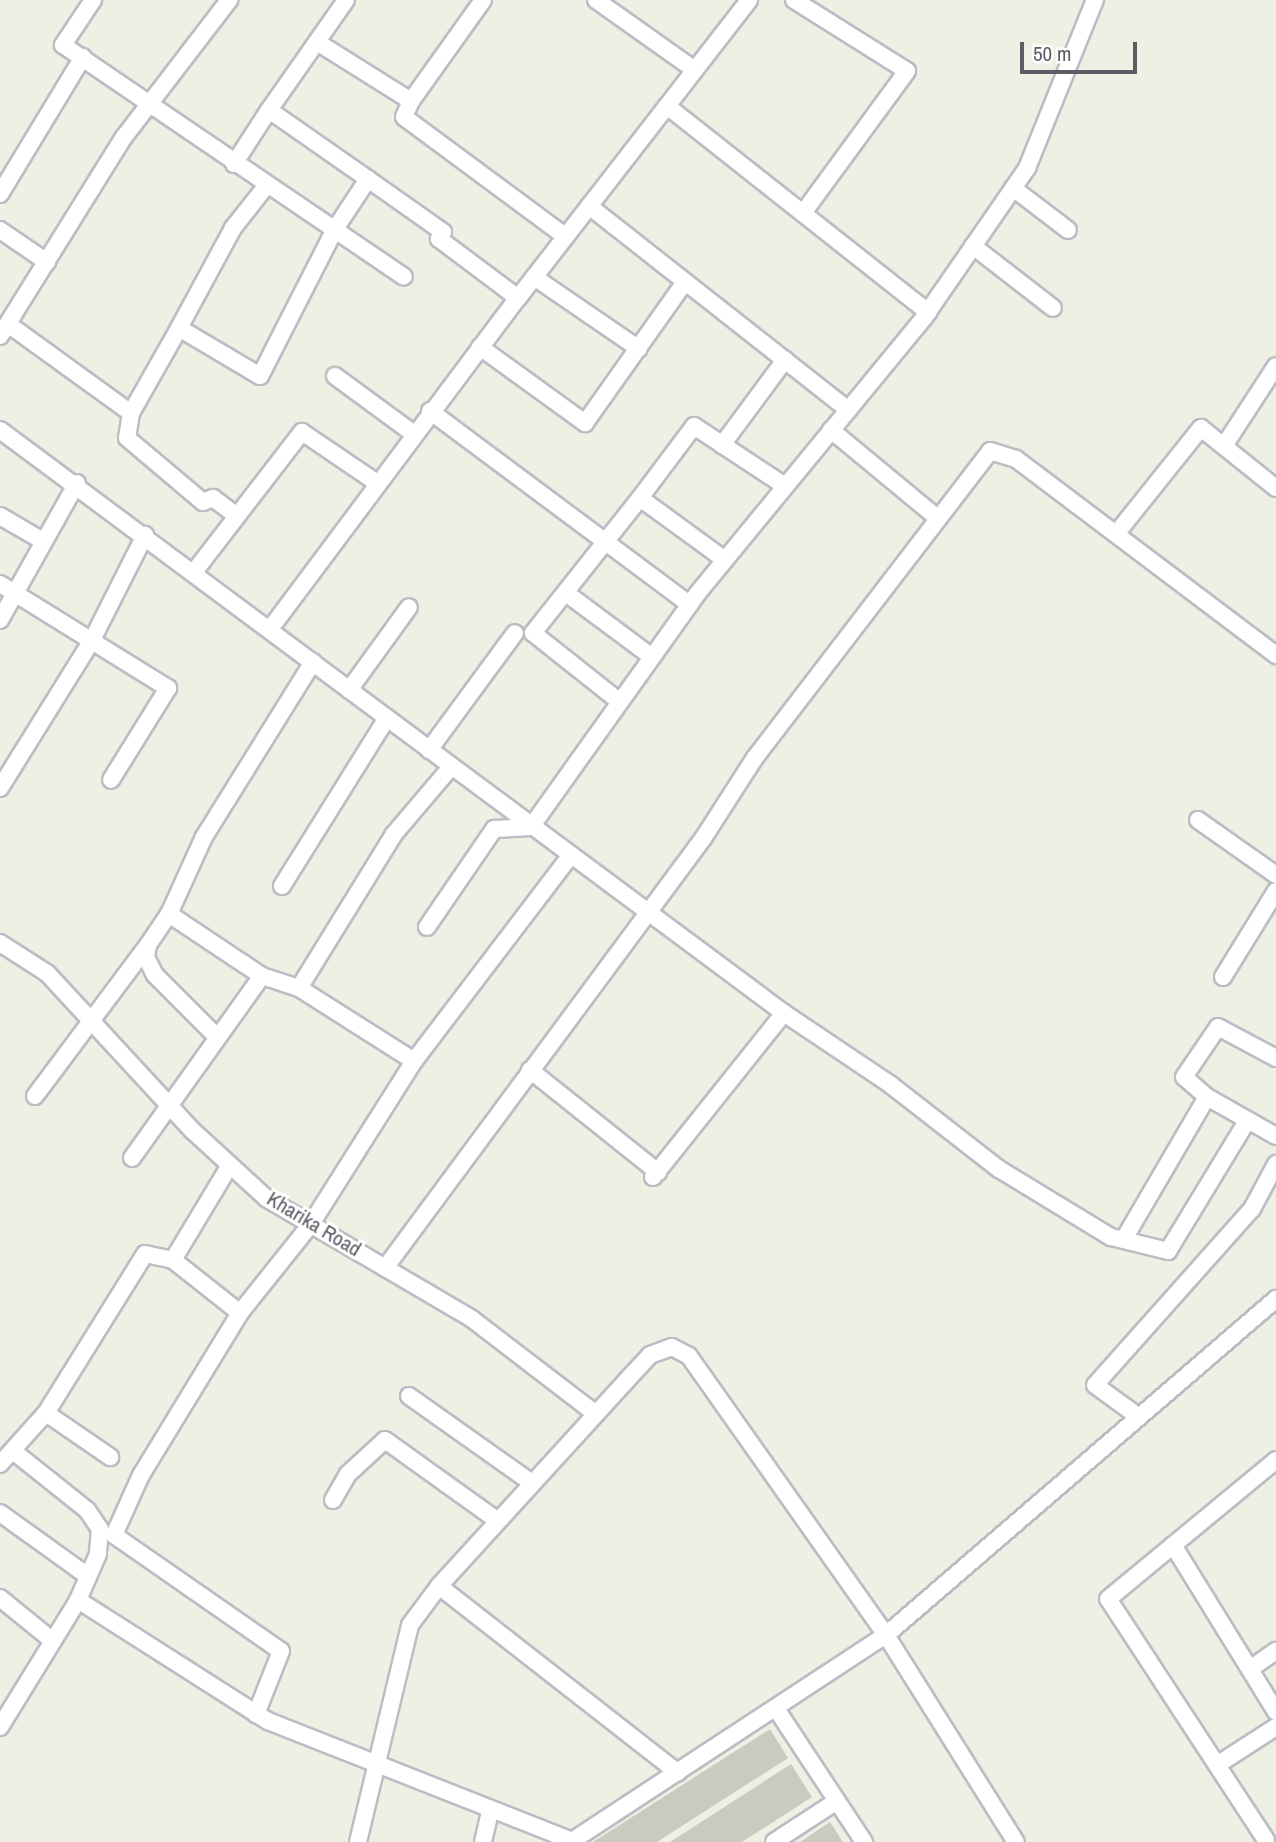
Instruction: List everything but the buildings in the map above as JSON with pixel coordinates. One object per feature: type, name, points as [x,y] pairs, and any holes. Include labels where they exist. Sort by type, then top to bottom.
[{"type":"street","points":[[93,0],[63,45],[152,102],[234,164],[404,277]]},
{"type":"street","points":[[131,413],[4,330],[152,102],[227,0]]},
{"type":"street","points":[[234,164],[346,0]]},
{"type":"street","points":[[483,0],[411,101],[404,117],[565,236]]},
{"type":"street","points":[[596,0],[695,69]]},
{"type":"street","points":[[270,629],[430,411],[749,0]]},
{"type":"street","points":[[794,0],[907,71],[803,213]]},
{"type":"street","points":[[531,827],[690,604],[928,312],[1027,168],[1095,0]]},
{"type":"street","points":[[317,42],[411,101]]},
{"type":"street","points":[[0,194],[83,57]]},
{"type":"street","points":[[667,106],[928,312]]},
{"type":"street","points":[[269,110],[443,232],[439,239],[518,298]]},
{"type":"street","points":[[179,328],[260,376],[335,229],[368,179]]},
{"type":"street","points":[[237,516],[212,498],[203,502],[127,438],[131,413],[233,228],[267,185]]},
{"type":"street","points":[[1013,188],[1068,230]]},
{"type":"street","points":[[589,206],[848,410]]},
{"type":"street","points":[[0,230],[47,262]]},
{"type":"street","points":[[973,246],[1053,308]]},
{"type":"street","points":[[534,277],[639,349]]},
{"type":"street","points":[[480,347],[585,423],[685,282]]},
{"type":"street","points":[[722,445],[785,360]]},
{"type":"street","points":[[1224,446],[1276,366]]},
{"type":"street","points":[[335,376],[414,433]]},
{"type":"street","points":[[430,411],[606,545],[690,604]]},
{"type":"street","points":[[620,702],[533,633],[606,545],[694,426],[785,486]]},
{"type":"street","points":[[1116,534],[1201,428],[1276,488]]},
{"type":"street","points":[[0,430],[77,483],[647,913],[784,1013],[891,1084],[999,1168],[1124,1239],[1168,1251],[1247,1121]]},
{"type":"street","points":[[831,430],[935,516]]},
{"type":"street","points":[[194,572],[302,432],[377,483]]},
{"type":"street","points":[[385,1268],[978,461],[996,449],[1116,534],[1276,655]]},
{"type":"street","points":[[0,620],[7,588],[77,483]]},
{"type":"street","points":[[640,498],[725,560]]},
{"type":"street","points":[[0,516],[41,540]]},
{"type":"street","points":[[0,788],[90,642],[145,535]]},
{"type":"street","points":[[7,588],[168,688],[111,780]]},
{"type":"street","points":[[566,593],[652,657]]},
{"type":"street","points":[[349,690],[409,607]]},
{"type":"street","points":[[429,751],[515,633]]},
{"type":"street","points":[[35,1096],[169,914],[204,837],[313,662]]},
{"type":"street","points":[[282,886],[387,719]]},
{"type":"street","points":[[299,988],[394,834],[451,767]]},
{"type":"street","points":[[1198,820],[1276,875]]},
{"type":"street","points":[[427,927],[494,829],[531,827]]},
{"type":"street","points":[[256,1714],[281,1651],[114,1535],[141,1475],[240,1314],[311,1224],[414,1061],[570,856]]},
{"type":"street","points":[[1223,977],[1276,891]]},
{"type":"street","points":[[169,914],[262,976],[299,988],[414,1061]]},
{"type":"street","name":"Kharika Road","points":[[0,943],[47,973],[88,1021],[168,1105],[267,1198],[472,1319],[596,1413]]},
{"type":"street","points":[[148,945],[146,957],[155,975],[216,1036]]},
{"type":"street","points":[[132,1158],[216,1036],[262,976]]},
{"type":"street","points":[[530,1070],[655,1175],[784,1013]]},
{"type":"street","points":[[1276,1058],[1218,1027],[1184,1077],[1207,1097],[1276,1136]]},
{"type":"street","points":[[1124,1239],[1207,1097]]},
{"type":"street","points":[[173,1260],[230,1164]]},
{"type":"street","points":[[1139,1417],[1094,1385],[1252,1209],[1276,1164]]},
{"type":"street","points":[[0,1464],[46,1413],[145,1254],[173,1260],[240,1314]]},
{"type":"street","points":[[78,1600],[256,1714],[490,1812],[572,1841],[777,1710],[886,1635],[1276,1299]]},
{"type":"street","points":[[358,1842],[410,1625],[439,1586],[650,1355],[672,1347],[689,1356],[886,1635],[1016,1842]]},
{"type":"street","points":[[409,1396],[532,1483]]},
{"type":"street","points":[[46,1413],[110,1457]]},
{"type":"street","points":[[333,1500],[348,1474],[384,1440],[498,1521]]},
{"type":"street","points":[[3,1716],[78,1600],[85,1574],[98,1554],[100,1529],[87,1510],[13,1451]]},
{"type":"street","points":[[1268,1838],[1108,1599],[1276,1460]]},
{"type":"street","points":[[0,1513],[85,1574]]},
{"type":"street","points":[[1173,1545],[1276,1712]]},
{"type":"street","points":[[439,1586],[678,1773]]},
{"type":"street","points":[[0,1598],[53,1641]]},
{"type":"street","points":[[1250,1669],[1276,1651]]},
{"type":"street","points":[[777,1710],[864,1842]]},
{"type":"street","points":[[1217,1765],[1276,1727]]},
{"type":"street","points":[[774,1842],[837,1801]]},
{"type":"street","points":[[483,1842],[490,1812]]}]
